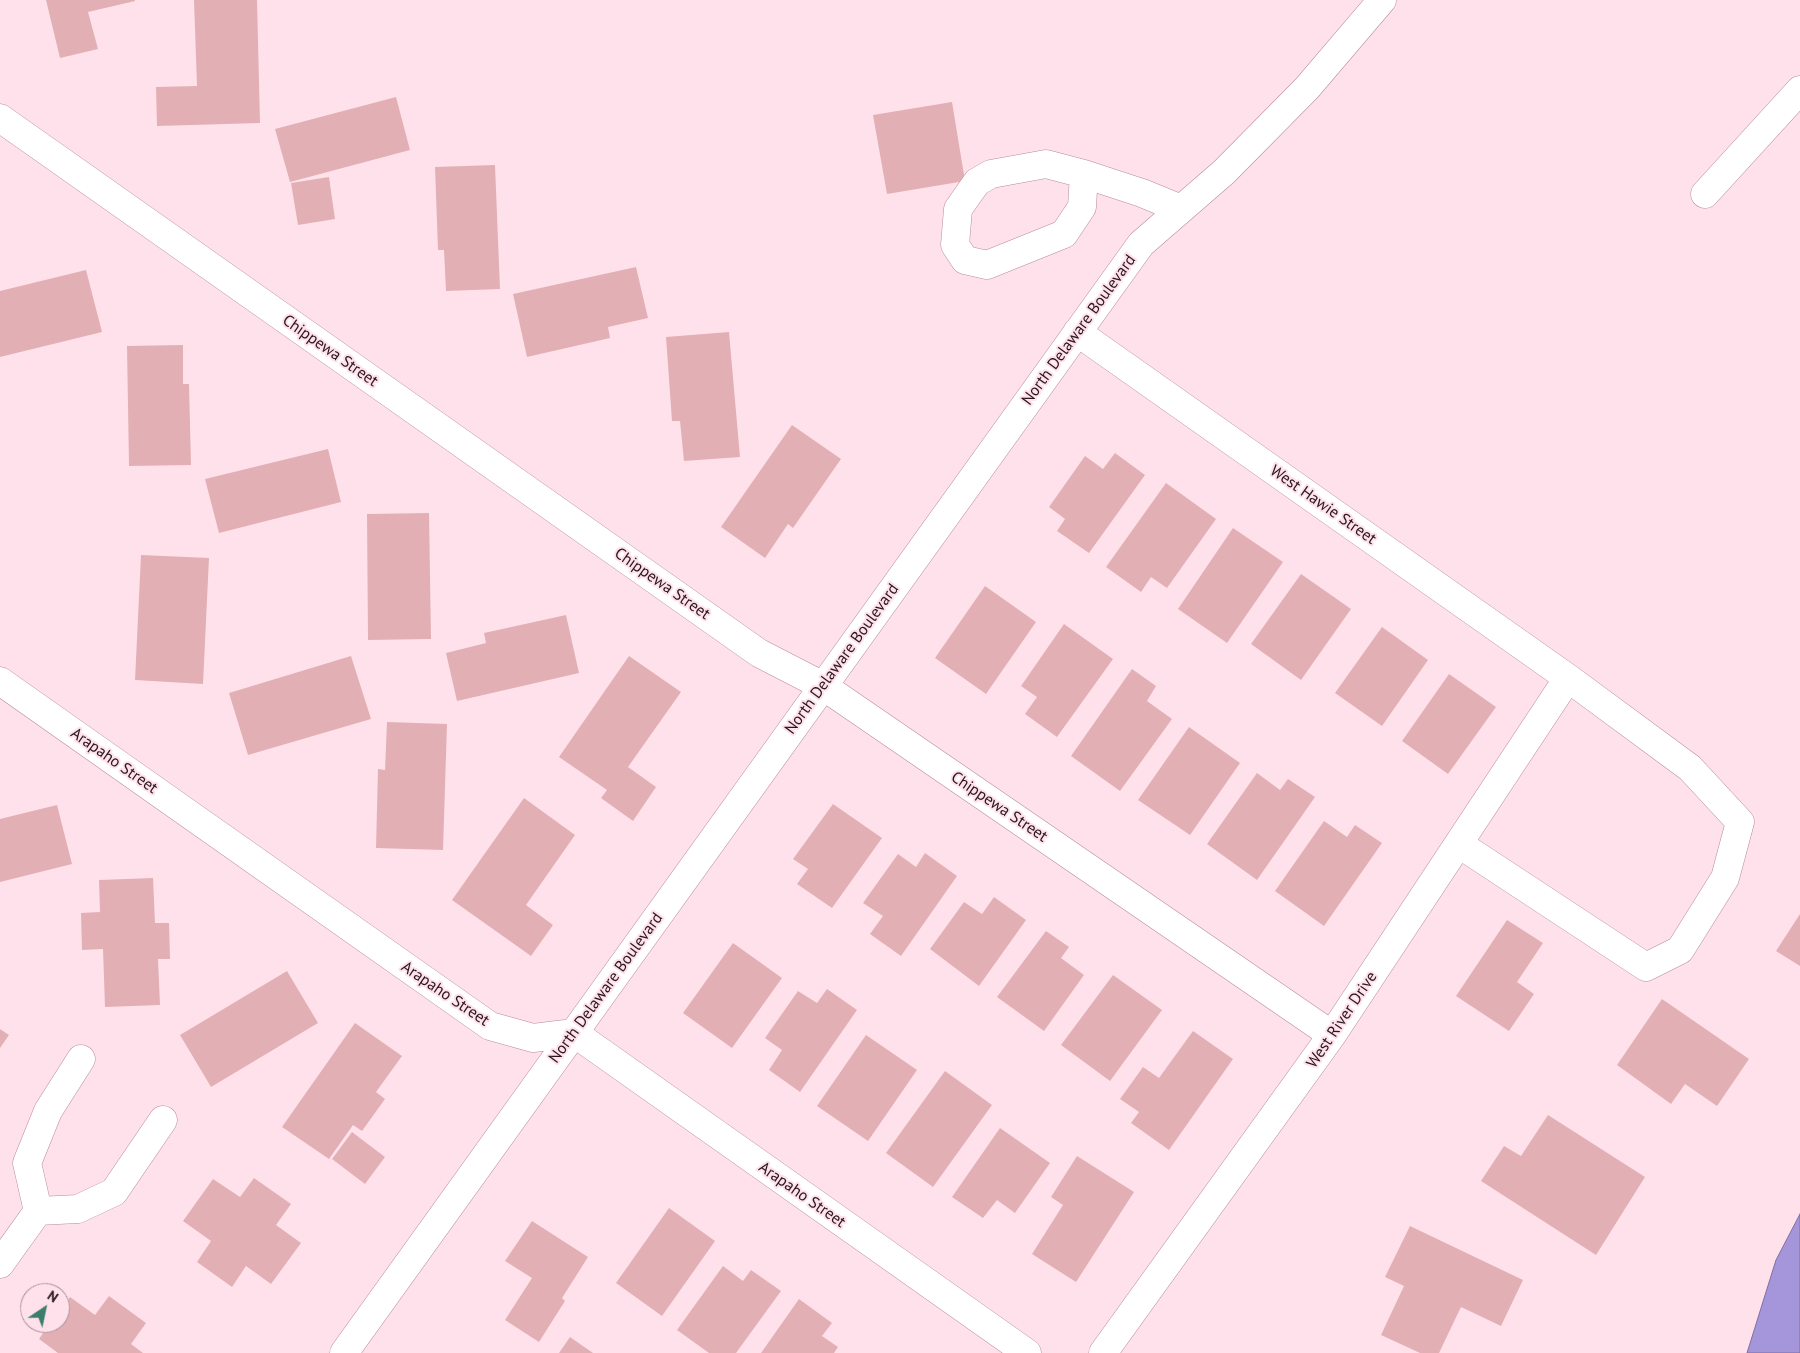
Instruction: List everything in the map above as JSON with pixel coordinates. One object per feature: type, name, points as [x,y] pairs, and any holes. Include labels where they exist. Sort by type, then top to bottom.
[{"type":"street","name":"North Delaware Boulevard","points":[[344,1353],[1141,244],[1224,172],[1307,88],[1382,0]]},
{"type":"street","points":[[1705,194],[1800,90]]},
{"type":"street","name":"Chippewa Street","points":[[0,118],[759,653],[823,686],[1332,1035]]},
{"type":"street","points":[[1084,174],[1082,207],[1064,234],[987,265],[965,260],[955,245],[958,209],[978,182],[991,174],[1046,164],[1084,174],[1142,193],[1181,209]]},
{"type":"street","name":"West Hawie Street","points":[[1077,332],[1568,678],[1690,768],[1740,822],[1725,878],[1680,950],[1646,967],[1459,844]]},
{"type":"street","name":"West River Drive","points":[[1103,1353],[1332,1035],[1568,678]]},
{"type":"street","name":"Arapaho Street","points":[[0,681],[490,1026],[533,1038],[574,1033],[1026,1353]]},
{"type":"street","points":[[0,1264],[38,1211],[27,1163],[48,1112],[81,1059]]},
{"type":"street","points":[[38,1211],[78,1209],[114,1192],[163,1120]]},
{"type":"shaded area","points":[[1800,1214],[1800,1353],[1747,1353],[1776,1260]]},
{"type":"building","points":[[46,0],[135,1],[88,12],[98,49],[60,58]]},
{"type":"building","points":[[194,0],[257,0],[260,123],[157,126],[156,87],[197,86]]},
{"type":"building","points":[[396,97],[410,150],[290,182],[275,129]]},
{"type":"building","points":[[952,102],[965,181],[887,194],[873,115]]},
{"type":"building","points":[[495,165],[500,289],[446,291],[444,250],[438,250],[435,167]]},
{"type":"building","points":[[329,177],[335,219],[298,225],[291,183]]},
{"type":"building","points":[[636,267],[648,318],[608,327],[610,338],[527,357],[513,294]]},
{"type":"building","points":[[86,270],[102,332],[0,357],[0,291]]},
{"type":"building","points":[[729,332],[740,457],[684,461],[680,421],[672,421],[666,337]]},
{"type":"building","points":[[183,345],[183,384],[189,384],[191,465],[129,466],[127,346]]},
{"type":"building","points":[[792,425],[841,459],[793,528],[788,524],[765,558],[721,527]]},
{"type":"building","points":[[328,449],[341,502],[219,533],[205,479]]},
{"type":"building","points":[[1115,453],[1145,475],[1089,553],[1057,531],[1065,519],[1049,507],[1085,456],[1103,469]]},
{"type":"building","points":[[1166,483],[1216,519],[1167,588],[1151,577],[1141,592],[1106,567]]},
{"type":"building","points":[[429,513],[431,639],[368,640],[367,514]]},
{"type":"building","points":[[1233,528],[1283,562],[1227,643],[1178,609]]},
{"type":"building","points":[[141,555],[209,558],[203,684],[135,680]]},
{"type":"building","points":[[1301,574],[1351,609],[1301,680],[1251,644]]},
{"type":"building","points":[[985,586],[1036,622],[986,694],[935,658]]},
{"type":"building","points":[[566,615],[579,673],[457,701],[446,653],[486,643],[484,633]]},
{"type":"building","points":[[1064,624],[1113,659],[1057,737],[1025,714],[1037,697],[1021,686]]},
{"type":"building","points":[[1382,627],[1428,660],[1382,726],[1335,693]]},
{"type":"building","points":[[351,656],[371,719],[248,755],[229,693]]},
{"type":"building","points":[[629,656],[681,692],[628,767],[656,787],[633,821],[601,798],[607,790],[559,757]]},
{"type":"building","points":[[1132,669],[1156,686],[1147,701],[1172,719],[1120,791],[1071,756]]},
{"type":"building","points":[[1449,674],[1496,707],[1448,774],[1402,741]]},
{"type":"building","points":[[387,722],[447,724],[443,850],[376,848],[378,769],[385,770]]},
{"type":"building","points":[[1189,727],[1240,763],[1190,835],[1138,800]]},
{"type":"building","points":[[1257,773],[1280,790],[1288,779],[1315,797],[1257,880],[1207,844]]},
{"type":"building","points":[[524,798],[575,835],[526,905],[553,925],[531,956],[452,900]]},
{"type":"building","points":[[833,804],[882,838],[832,908],[797,884],[808,869],[793,859]]},
{"type":"building","points":[[57,805],[72,864],[0,882],[0,819]]},
{"type":"building","points":[[1324,821],[1347,837],[1355,825],[1382,843],[1324,926],[1275,891]]},
{"type":"building","points":[[925,853],[957,876],[901,956],[870,934],[883,916],[863,903],[898,854],[916,867]]},
{"type":"building","points":[[153,878],[155,923],[169,923],[170,959],[158,959],[160,1005],[105,1007],[103,949],[82,950],[81,913],[100,912],[99,880]]},
{"type":"building","points":[[994,897],[1026,920],[979,986],[930,949],[964,902],[982,914]]},
{"type":"building","points":[[1800,914],[1800,966],[1776,951]]},
{"type":"building","points":[[1507,920],[1543,943],[1517,982],[1534,994],[1509,1031],[1456,996]]},
{"type":"building","points":[[1046,931],[1069,947],[1061,958],[1084,975],[1044,1031],[997,997]]},
{"type":"building","points":[[733,943],[782,978],[732,1048],[683,1013]]},
{"type":"building","points":[[287,971],[318,1023],[211,1087],[180,1035]]},
{"type":"building","points":[[1113,975],[1162,1010],[1110,1081],[1061,1045]]},
{"type":"building","points":[[827,989],[857,1010],[800,1092],[769,1070],[782,1050],[765,1038],[798,991],[817,1003]]},
{"type":"building","points":[[1662,999],[1749,1059],[1717,1106],[1685,1084],[1671,1104],[1617,1065]]},
{"type":"building","points":[[355,1023],[402,1056],[376,1092],[385,1099],[362,1131],[353,1125],[329,1159],[282,1127]]},
{"type":"building","points":[[0,1029],[9,1035],[0,1048]]},
{"type":"building","points":[[1193,1031],[1233,1059],[1169,1150],[1131,1123],[1139,1112],[1120,1099],[1143,1067],[1159,1078]]},
{"type":"building","points":[[866,1035],[917,1070],[868,1141],[817,1106]]},
{"type":"building","points":[[945,1071],[992,1105],[933,1187],[886,1153]]},
{"type":"building","points":[[1548,1115],[1645,1177],[1596,1255],[1481,1181],[1504,1146],[1521,1156]]},
{"type":"building","points":[[1000,1128],[1050,1163],[1015,1213],[997,1200],[983,1218],[952,1197]]},
{"type":"building","points":[[352,1132],[385,1157],[365,1184],[332,1159]]},
{"type":"building","points":[[1077,1156],[1134,1192],[1076,1282],[1032,1254],[1063,1205],[1051,1197]]},
{"type":"building","points":[[254,1178],[291,1204],[276,1225],[301,1243],[271,1284],[246,1266],[232,1287],[197,1262],[211,1241],[183,1221],[213,1179],[240,1197]]},
{"type":"building","points":[[669,1208],[715,1241],[662,1316],[616,1283]]},
{"type":"building","points":[[532,1221],[588,1257],[562,1298],[565,1301],[539,1342],[505,1320],[532,1278],[505,1261]]},
{"type":"building","points":[[1410,1226],[1523,1280],[1501,1326],[1461,1307],[1439,1353],[1420,1353],[1381,1335],[1404,1286],[1385,1277]]},
{"type":"building","points":[[723,1266],[743,1281],[751,1270],[781,1291],[736,1353],[709,1353],[677,1330]]},
{"type":"building","points":[[109,1296],[146,1323],[131,1344],[143,1353],[58,1353],[39,1339],[43,1333],[70,1333],[70,1297],[95,1315]]},
{"type":"building","points":[[799,1299],[832,1323],[822,1336],[838,1347],[834,1353],[761,1353]]},
{"type":"building","points":[[570,1337],[593,1353],[559,1353]]}]
